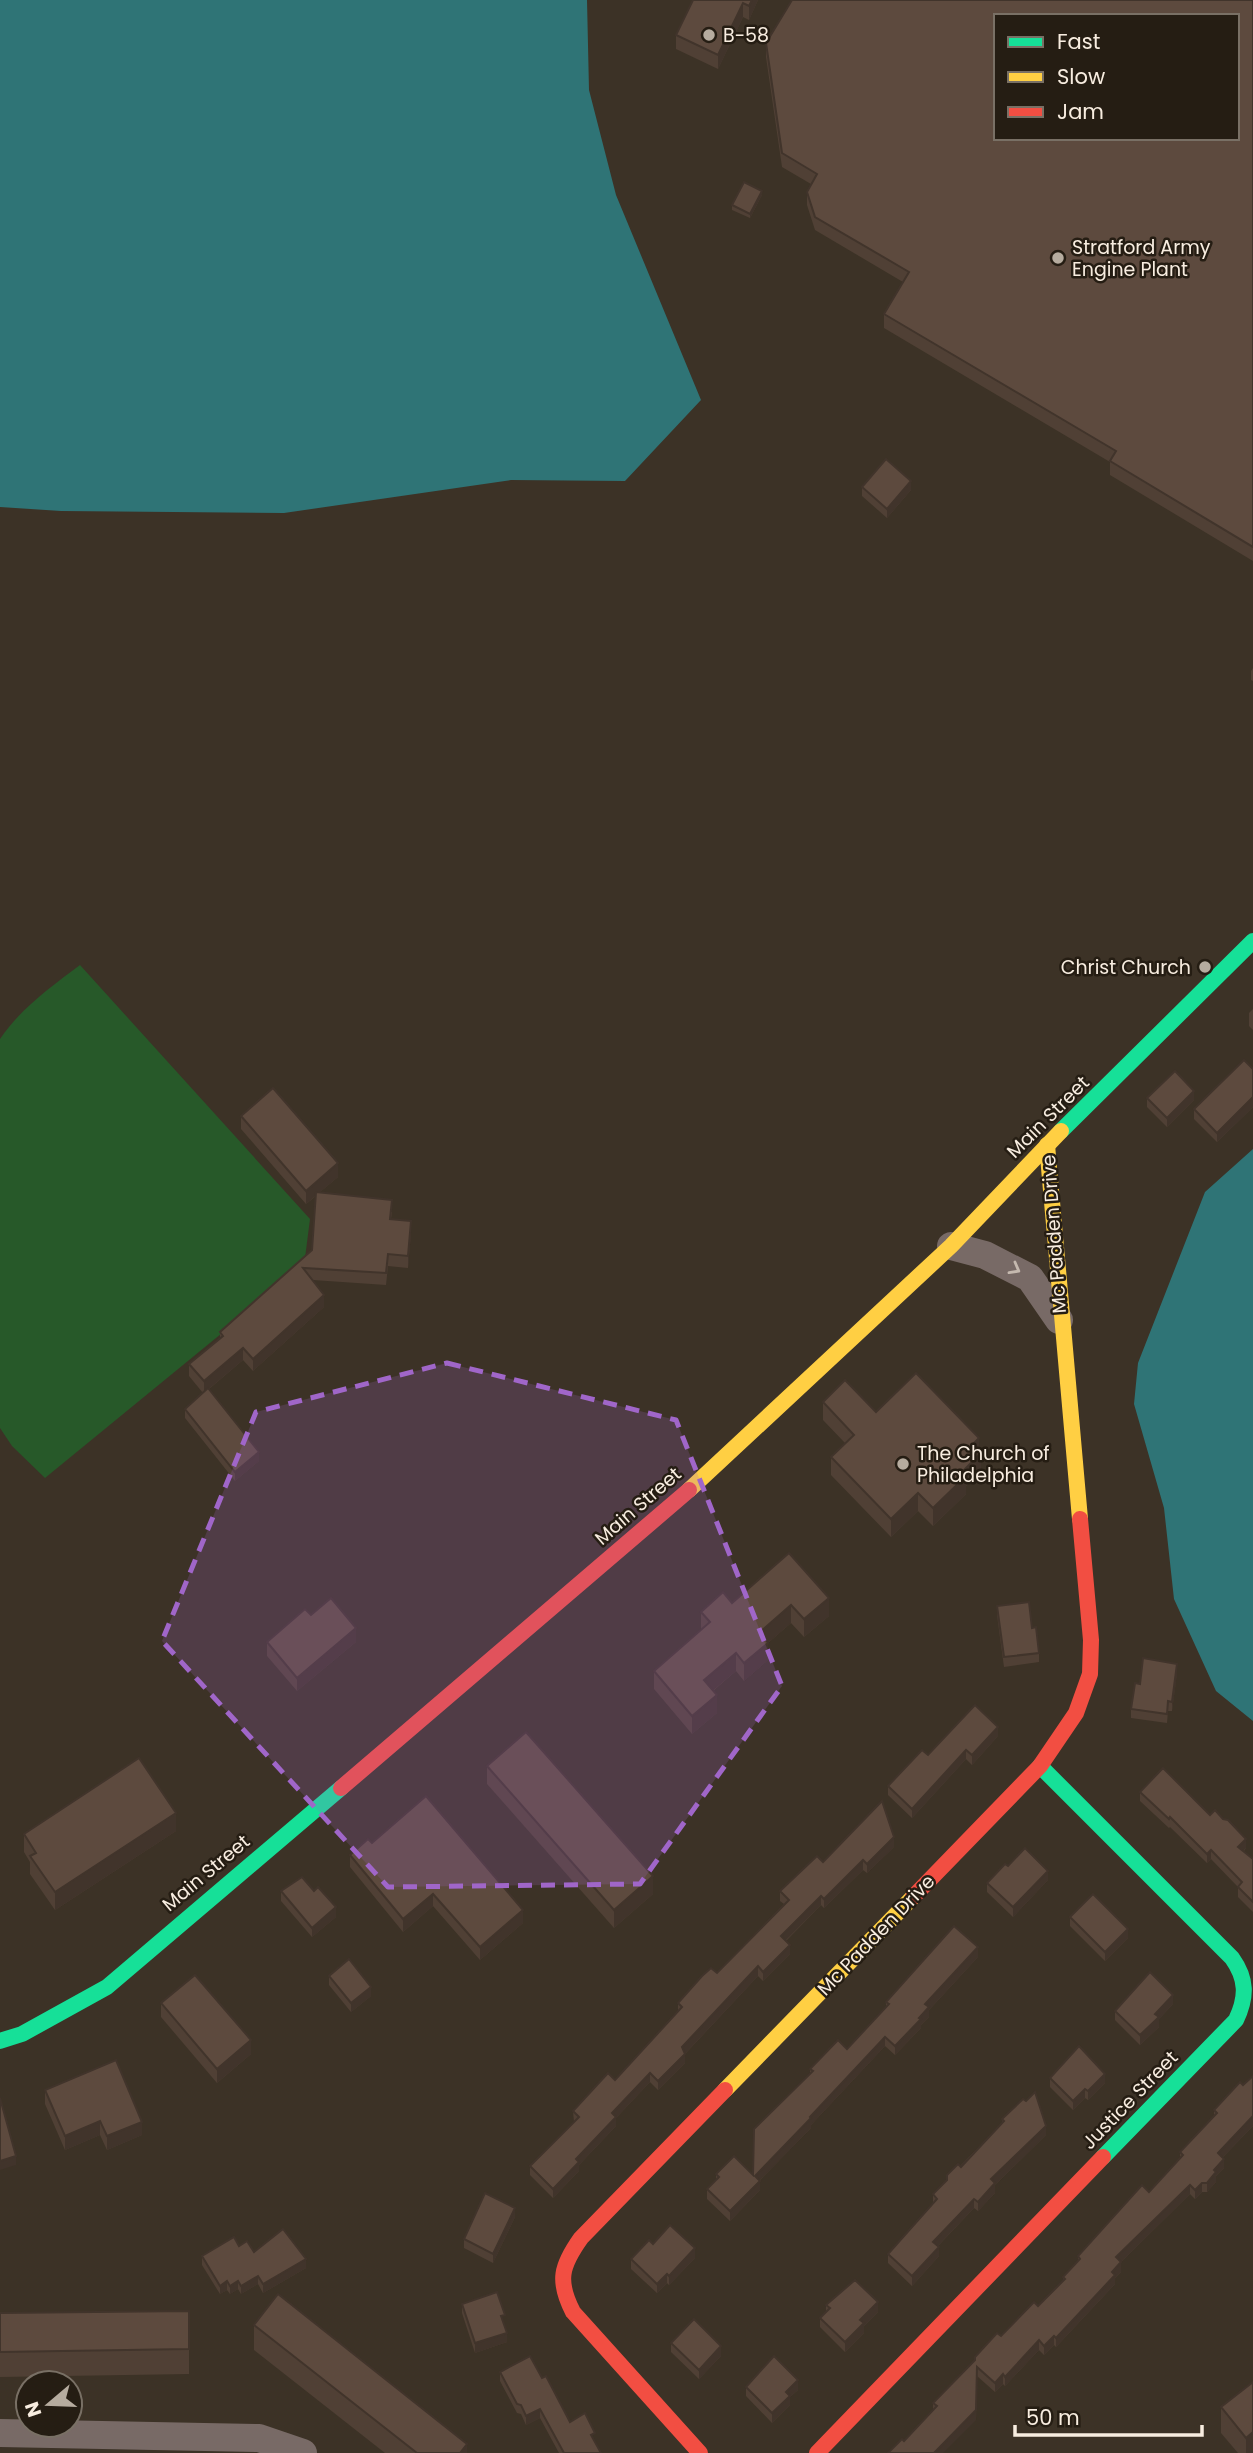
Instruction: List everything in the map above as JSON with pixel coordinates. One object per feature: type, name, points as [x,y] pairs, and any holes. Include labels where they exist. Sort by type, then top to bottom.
[{"type":"street","name":"Main Street","points":[[0,2042],[22,2034],[107,1987],[720,1463],[951,1246],[1047,1145],[1253,941]]},
{"type":"street","name":"Mc Padden Drive","points":[[699,2453],[573,2312],[563,2292],[562,2270],[581,2238],[1040,1766],[1076,1713],[1090,1674],[1091,1640],[1047,1145]]},
{"type":"street","name":"Mc Padden Drive","points":[[951,1246],[985,1255],[1030,1278],[1061,1323]]},
{"type":"street","name":"Justice Street","points":[[817,2453],[1236,2020],[1247,1996],[1240,1969],[1232,1958],[1040,1766]]},
{"type":"street","points":[[0,2433],[258,2438],[303,2453]]},
{"type":"highlighted area","points":[[447,1363],[676,1420],[782,1686],[640,1884],[388,1887],[162,1641],[256,1412]]},
{"type":"green space","points":[[80,965],[310,1219],[304,1266],[45,1478],[12,1446],[0,1428],[0,1039],[27,1008]]},
{"type":"water","points":[[0,0],[587,0],[589,90],[616,195],[701,400],[625,481],[511,480],[284,513],[61,511],[0,507]]},
{"type":"water","points":[[1253,1149],[1253,1721],[1216,1691],[1174,1599],[1164,1508],[1134,1404],[1138,1363],[1205,1192]]},
{"type":"building","name":"B-58","points":[[693,0],[752,0],[749,6],[743,3],[718,55],[676,35]]},
{"type":"building","name":"Stratford Army Engine Plant","points":[[792,0],[1253,0],[1253,547],[1110,461],[1116,451],[884,314],[909,272],[815,217],[807,192],[817,174],[782,153],[766,43]]},
{"type":"building","points":[[744,182],[762,191],[750,214],[732,205]]},
{"type":"building","points":[[886,459],[911,481],[887,509],[862,487]]},
{"type":"building","points":[[1244,1060],[1253,1069],[1253,1097],[1217,1133],[1194,1109]]},
{"type":"building","points":[[1175,1071],[1194,1091],[1167,1118],[1147,1098]]},
{"type":"building","points":[[273,1088],[338,1163],[306,1191],[241,1116]]},
{"type":"building","points":[[316,1192],[392,1200],[390,1219],[411,1221],[408,1256],[388,1254],[386,1273],[303,1268],[324,1295],[253,1359],[243,1348],[204,1381],[189,1364],[223,1336],[220,1332],[312,1250]]},
{"type":"building","points":[[916,1373],[979,1438],[973,1444],[981,1453],[962,1472],[966,1476],[933,1508],[918,1493],[891,1519],[831,1457],[854,1435],[823,1402],[845,1380],[876,1412]]},
{"type":"building","points":[[208,1388],[259,1452],[235,1472],[185,1409]]},
{"type":"building","points":[[789,1553],[829,1598],[804,1619],[791,1605],[760,1632],[768,1643],[744,1663],[736,1653],[704,1680],[717,1695],[692,1716],[654,1671],[710,1622],[701,1612],[723,1592],[732,1603]]},
{"type":"building","points":[[331,1598],[356,1628],[297,1678],[267,1642],[305,1609],[311,1615]]},
{"type":"building","points":[[1029,1602],[1039,1653],[1004,1657],[997,1606]]},
{"type":"building","points":[[1143,1658],[1177,1664],[1172,1702],[1168,1701],[1167,1714],[1131,1709],[1135,1683],[1140,1684]]},
{"type":"building","points":[[975,1705],[998,1727],[972,1755],[966,1750],[912,1809],[888,1786],[922,1750],[928,1755]]},
{"type":"building","points":[[526,1732],[653,1876],[614,1910],[487,1766]]},
{"type":"building","points":[[139,1758],[176,1813],[55,1892],[30,1856],[36,1853],[24,1834]]},
{"type":"building","points":[[1163,1768],[1210,1815],[1215,1810],[1246,1839],[1238,1847],[1253,1859],[1253,1902],[1238,1887],[1242,1882],[1211,1850],[1207,1854],[1140,1792]]},
{"type":"building","points":[[426,1796],[523,1910],[480,1947],[433,1894],[403,1919],[350,1855],[368,1839],[372,1843]]},
{"type":"building","points":[[882,1801],[894,1837],[867,1864],[863,1860],[824,1899],[821,1896],[781,1936],[790,1945],[763,1972],[758,1966],[682,2047],[685,2054],[658,2081],[650,2073],[612,2113],[616,2117],[576,2159],[579,2162],[553,2189],[530,2166],[579,2117],[573,2111],[608,2073],[615,2080],[682,2007],[678,2003],[702,1976],[711,1968],[717,1973],[789,1900],[780,1891],[817,1856],[823,1862]]},
{"type":"building","points":[[1025,1848],[1048,1871],[1013,1907],[987,1883]]},
{"type":"building","points":[[302,1877],[314,1891],[318,1887],[336,1907],[312,1928],[281,1891]]},
{"type":"building","points":[[1093,1894],[1128,1929],[1105,1952],[1070,1917]]},
{"type":"building","points":[[954,1926],[978,1947],[925,2004],[929,2007],[919,2018],[921,2019],[895,2046],[885,2037],[755,2176],[760,2181],[730,2211],[707,2189],[719,2177],[716,2174],[734,2156],[753,2175],[754,2129],[813,2071],[810,2069],[838,2040],[847,2049],[889,2004],[886,2002]]},
{"type":"building","points":[[349,1959],[371,1987],[351,2003],[329,1976]]},
{"type":"building","points":[[1150,1972],[1173,1995],[1155,2014],[1159,2017],[1140,2035],[1115,2011]]},
{"type":"building","points":[[195,1975],[251,2040],[217,2069],[161,2003]]},
{"type":"building","points":[[1079,2046],[1105,2074],[1073,2101],[1050,2078]]},
{"type":"building","points":[[116,2060],[142,2122],[107,2136],[100,2121],[65,2136],[45,2090]]},
{"type":"building","points":[[1253,2076],[1253,2116],[1218,2153],[1224,2159],[1207,2183],[1202,2183],[1195,2190],[1190,2185],[1116,2257],[1121,2262],[1112,2272],[1115,2275],[1056,2338],[1054,2336],[1044,2346],[1039,2340],[1005,2377],[1003,2374],[995,2383],[977,2367],[976,2410],[934,2453],[888,2453],[902,2439],[904,2441],[937,2406],[933,2403],[997,2333],[1001,2336],[1034,2302],[1038,2306],[1065,2279],[1063,2277],[1080,2259],[1078,2256],[1142,2185],[1149,2192],[1183,2155],[1180,2152],[1217,2113],[1214,2110],[1240,2082],[1243,2085]]},
{"type":"building","points":[[1035,2092],[1046,2126],[991,2179],[995,2183],[978,2202],[974,2199],[933,2242],[939,2247],[912,2276],[888,2254],[937,2199],[933,2194],[947,2180],[947,2175],[958,2164],[961,2167],[1004,2121],[1002,2119],[1023,2099],[1026,2101]]},
{"type":"building","points":[[0,2098],[16,2156],[0,2161]]},
{"type":"building","points":[[485,2193],[515,2208],[493,2254],[464,2239]]},
{"type":"building","points":[[670,2225],[695,2248],[669,2276],[667,2274],[657,2284],[631,2259],[649,2240],[653,2244]]},
{"type":"building","points":[[283,2229],[306,2259],[263,2284],[258,2276],[241,2286],[238,2281],[230,2286],[227,2281],[220,2286],[202,2256],[234,2237],[239,2246],[247,2241],[254,2252]]},
{"type":"building","points":[[855,2280],[878,2302],[860,2320],[864,2323],[845,2342],[820,2318],[830,2308],[826,2305]]},
{"type":"building","points":[[497,2292],[505,2315],[501,2316],[507,2333],[475,2343],[462,2304]]},
{"type":"building","points":[[278,2294],[467,2444],[460,2453],[417,2453],[254,2325]]},
{"type":"building","points":[[189,2311],[189,2349],[0,2352],[0,2313]]},
{"type":"building","points":[[694,2319],[721,2346],[699,2370],[671,2343]]},
{"type":"building","points":[[530,2356],[542,2378],[546,2376],[570,2422],[585,2413],[595,2433],[591,2435],[601,2453],[564,2453],[540,2409],[526,2416],[521,2405],[517,2404],[500,2372]]},
{"type":"building","points":[[774,2356],[798,2380],[786,2392],[790,2396],[772,2413],[746,2387]]},
{"type":"building","points":[[1253,2382],[1253,2432],[1246,2438],[1221,2407]]},
{"type":"traffic: fast","points":[[1061,1131],[1253,941]]},
{"type":"traffic: fast","points":[[1040,1766],[1232,1958],[1243,1981],[1244,1996],[1236,2020],[1103,2157]]},
{"type":"traffic: fast","points":[[0,2041],[22,2034],[107,1987],[341,1788]]},
{"type":"traffic: slow","points":[[689,1490],[951,1246],[1061,1131]]},
{"type":"traffic: slow","points":[[1047,1145],[1080,1519]]},
{"type":"traffic: slow","points":[[725,2090],[913,1897]]},
{"type":"traffic: jam","points":[[341,1788],[689,1490]]},
{"type":"traffic: jam","points":[[913,1897],[1040,1766],[1076,1713],[1090,1674],[1091,1640],[1080,1519]]},
{"type":"traffic: jam","points":[[700,2453],[573,2312],[563,2282],[565,2266],[581,2238],[725,2090]]},
{"type":"traffic: jam","points":[[817,2453],[1103,2157]]},
{"type":"place","name":"B-58","points":[[709,35]]},
{"type":"place","name":"Stratford Army Engine Plant","points":[[1058,258]]},
{"type":"place","name":"Christ Church","points":[[1205,967]]},
{"type":"place","name":"The Church of Philadelphia","points":[[903,1464]]}]
